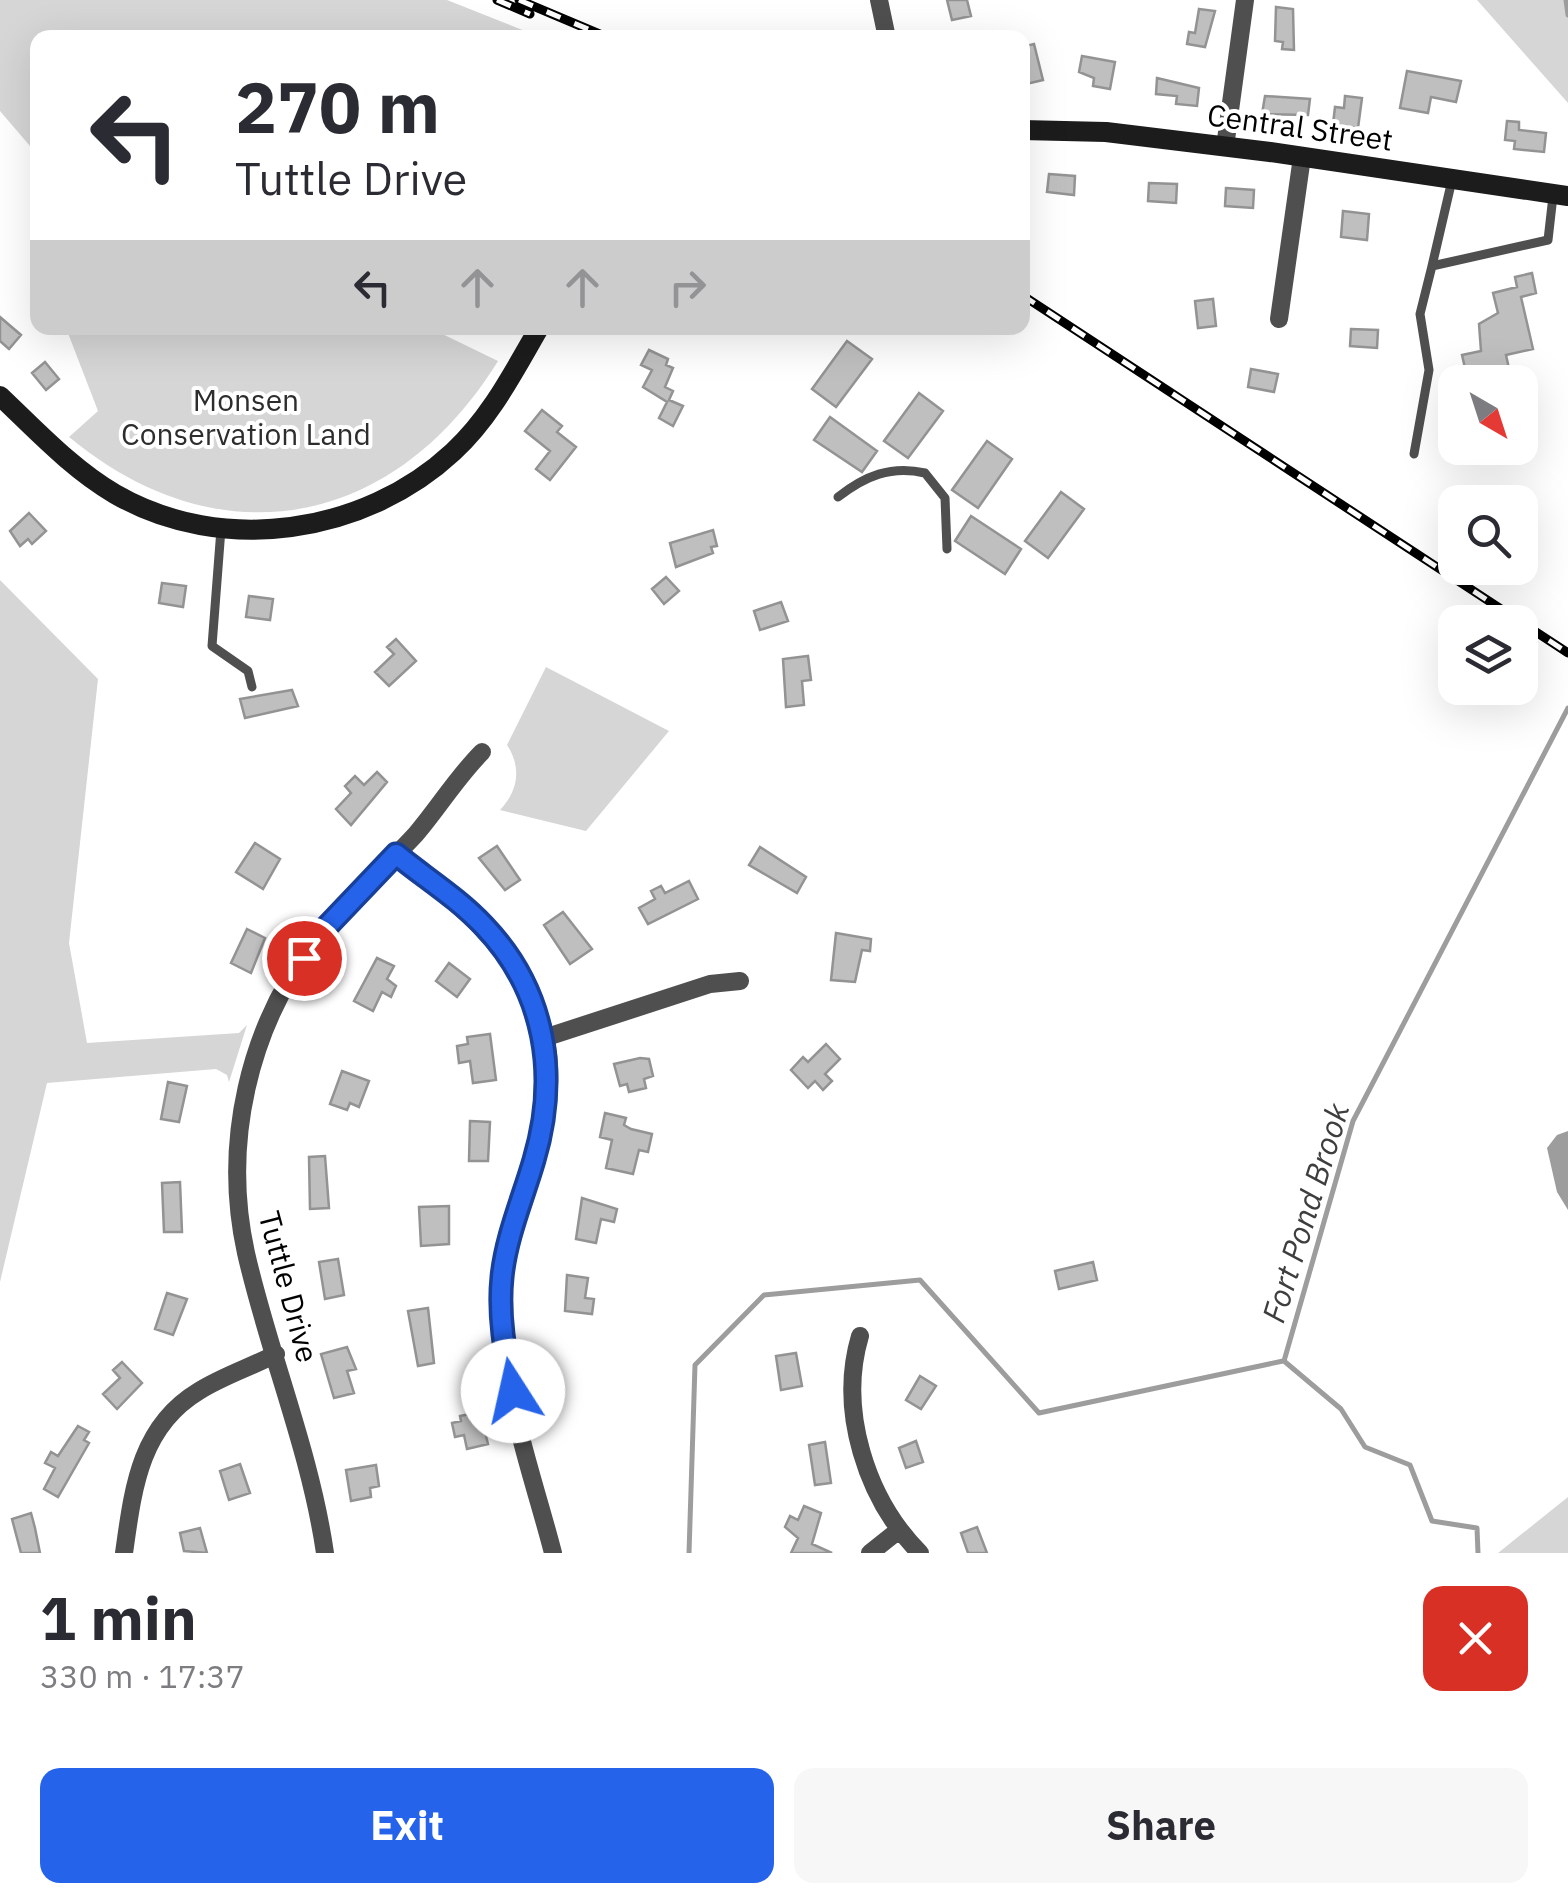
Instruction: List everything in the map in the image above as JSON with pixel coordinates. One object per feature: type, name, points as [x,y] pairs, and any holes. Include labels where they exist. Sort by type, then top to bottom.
[{"type":"street","points":[[879,0],[885,30]]},
{"type":"street","points":[[1224,146],[1245,0]]},
{"type":"street","name":"Central Street","points":[[1030,130],[1106,132],[1224,146],[1560,196]]},
{"type":"street","points":[[1279,319],[1302,157]]},
{"type":"street","points":[[0,396],[115,494],[149,512],[259,530],[323,522],[403,490],[431,472],[478,426],[535,335]]},
{"type":"street","name":"Tuttle Drive","points":[[325,1553],[239,1218],[236,1166],[243,1097],[255,1056],[292,977],[316,938],[396,854],[482,752]]},
{"type":"street","points":[[396,854],[460,902],[512,960],[544,1038],[548,1081],[545,1118],[502,1277],[502,1322],[507,1364],[553,1553]]},
{"type":"street","points":[[544,1038],[710,984],[740,981]]},
{"type":"street","points":[[860,1336],[851,1367],[860,1437],[873,1485],[898,1530],[920,1553]]},
{"type":"street","points":[[124,1553],[135,1474],[161,1426],[197,1391],[276,1354]]},
{"type":"street","points":[[870,1553],[898,1530]]},
{"type":"lane","points":[[1414,454],[1429,370],[1420,314],[1452,180]]},
{"type":"lane","points":[[1432,266],[1548,240],[1560,196]]},
{"type":"lane","points":[[838,497],[859,481],[882,472],[925,473],[945,498],[947,549]]},
{"type":"lane","points":[[221,526],[212,646],[248,672],[252,686]]},
{"type":"green space","points":[[0,0],[447,0],[522,30],[30,30],[30,146],[0,111]]},
{"type":"green space","points":[[1477,0],[1568,0],[1568,103]]},
{"type":"green space","name":"Monsen Conservation Land","points":[[69,335],[444,335],[498,361],[456,417],[409,461],[357,491],[302,508],[244,512],[185,501],[127,476],[69,437],[98,411]]},
{"type":"green space","points":[[0,580],[98,679],[69,943],[87,1043],[239,1033],[247,1025],[229,1082],[227,1075],[216,1069],[47,1083],[0,1282]]},
{"type":"green space","points":[[546,667],[669,731],[586,831],[500,810],[516,779],[515,762],[507,745]]},
{"type":"green space","points":[[1568,1497],[1568,1553],[1498,1553]]},
{"type":"shaded area","points":[[1568,1131],[1568,1210],[1557,1192],[1547,1148],[1557,1135]]},
{"type":"building","points":[[947,0],[967,0],[971,16],[952,20]]},
{"type":"building","points":[[1276,7],[1293,9],[1294,50],[1282,49],[1283,42],[1275,41]]},
{"type":"building","points":[[1199,9],[1215,11],[1205,47],[1187,44],[1189,32],[1195,33]]},
{"type":"building","points":[[1034,44],[1043,80],[1030,83],[1030,45]]},
{"type":"building","points":[[1082,56],[1115,62],[1110,89],[1093,86],[1094,78],[1079,72]]},
{"type":"building","points":[[1407,71],[1461,81],[1456,102],[1431,97],[1428,113],[1400,108]]},
{"type":"building","points":[[1157,78],[1199,88],[1197,106],[1176,104],[1177,96],[1156,94]]},
{"type":"building","points":[[1265,96],[1310,99],[1308,115],[1262,114]]},
{"type":"building","points":[[1345,96],[1362,98],[1358,128],[1333,124],[1335,107],[1344,108]]},
{"type":"building","points":[[1507,121],[1519,122],[1519,130],[1546,133],[1544,152],[1514,149],[1515,141],[1505,140]]},
{"type":"building","points":[[1049,174],[1075,176],[1074,195],[1047,192]]},
{"type":"building","points":[[1149,183],[1177,184],[1176,203],[1148,201]]},
{"type":"building","points":[[1226,188],[1254,190],[1253,208],[1225,206]]},
{"type":"building","points":[[1343,211],[1369,214],[1367,240],[1341,237]]},
{"type":"building","points":[[1532,273],[1536,293],[1521,297],[1533,349],[1506,355],[1508,365],[1464,365],[1462,355],[1481,351],[1479,324],[1498,313],[1493,293],[1517,287],[1515,277]]},
{"type":"building","points":[[1213,299],[1216,326],[1198,328],[1195,301]]},
{"type":"building","points":[[0,317],[21,335],[9,349],[0,341]]},
{"type":"building","points":[[1351,329],[1378,330],[1377,348],[1350,346]]},
{"type":"building","points":[[847,341],[872,359],[836,407],[812,389]]},
{"type":"building","points":[[649,350],[668,359],[666,365],[673,368],[665,387],[673,391],[669,400],[683,406],[673,426],[659,418],[667,402],[643,387],[652,370],[641,365]]},
{"type":"building","points":[[45,362],[59,379],[46,390],[32,373]]},
{"type":"building","points":[[1251,369],[1278,374],[1274,392],[1248,387]]},
{"type":"building","points":[[919,393],[943,411],[908,458],[884,441]]},
{"type":"building","points":[[542,410],[562,426],[557,432],[576,447],[550,480],[536,469],[550,451],[525,431]]},
{"type":"building","points":[[830,417],[877,451],[862,472],[814,440]]},
{"type":"building","points":[[987,441],[1012,459],[978,508],[952,490]]},
{"type":"building","points":[[1061,492],[1084,509],[1048,558],[1025,541]]},
{"type":"building","points":[[29,513],[46,531],[32,544],[28,539],[20,546],[10,531]]},
{"type":"building","points":[[971,516],[1021,549],[1005,574],[955,541]]},
{"type":"building","points":[[713,530],[717,546],[711,547],[713,553],[676,567],[670,543]]},
{"type":"building","points":[[666,577],[679,591],[664,604],[652,589]]},
{"type":"building","points":[[162,583],[186,586],[183,607],[159,603]]},
{"type":"building","points":[[249,596],[273,599],[270,620],[246,617]]},
{"type":"building","points":[[781,602],[788,621],[760,630],[754,611]]},
{"type":"building","points":[[396,639],[416,661],[389,686],[375,672],[394,654],[387,647]]},
{"type":"building","points":[[808,656],[811,680],[802,681],[804,705],[786,707],[783,659]]},
{"type":"building","points":[[292,690],[298,706],[245,718],[240,699]]},
{"type":"building","points":[[377,772],[387,782],[351,825],[336,809],[351,793],[345,786],[355,776],[364,785]]},
{"type":"building","points":[[255,843],[280,859],[263,889],[236,872]]},
{"type":"building","points":[[497,846],[520,880],[505,890],[479,858]]},
{"type":"building","points":[[760,847],[806,877],[797,893],[749,865]]},
{"type":"building","points":[[689,881],[698,899],[648,924],[639,908],[655,899],[651,891],[661,886],[665,893]]},
{"type":"building","points":[[563,912],[592,949],[570,964],[544,925]]},
{"type":"building","points":[[247,929],[265,938],[251,973],[231,963]]},
{"type":"building","points":[[836,933],[871,939],[870,951],[862,950],[855,982],[831,980]]},
{"type":"building","points":[[377,958],[394,966],[387,979],[396,986],[391,997],[382,992],[373,1011],[354,1001]]},
{"type":"building","points":[[449,963],[470,979],[457,997],[436,981]]},
{"type":"building","points":[[490,1034],[496,1080],[473,1083],[470,1061],[459,1063],[457,1046],[468,1044],[467,1037]]},
{"type":"building","points":[[826,1044],[840,1059],[825,1074],[832,1081],[823,1090],[815,1081],[808,1088],[791,1070],[803,1057],[808,1062]]},
{"type":"building","points":[[649,1059],[653,1076],[644,1079],[646,1088],[629,1092],[627,1084],[620,1086],[614,1064]]},
{"type":"building","points":[[342,1071],[369,1081],[359,1107],[350,1103],[347,1110],[330,1104]]},
{"type":"building","points":[[168,1082],[187,1086],[179,1122],[161,1119]]},
{"type":"building","points":[[605,1113],[626,1118],[624,1125],[631,1129],[652,1134],[648,1152],[639,1150],[633,1174],[606,1168],[612,1140],[600,1137]]},
{"type":"building","points":[[470,1121],[490,1122],[488,1161],[469,1161]]},
{"type":"building","points":[[325,1156],[329,1208],[310,1209],[309,1157]]},
{"type":"building","points":[[180,1182],[182,1232],[164,1232],[162,1183]]},
{"type":"building","points":[[582,1198],[617,1209],[614,1222],[601,1219],[596,1243],[576,1239]]},
{"type":"building","points":[[449,1206],[449,1244],[421,1246],[419,1207]]},
{"type":"building","points":[[338,1259],[344,1295],[325,1299],[319,1262]]},
{"type":"building","points":[[1093,1262],[1097,1280],[1059,1289],[1055,1271]]},
{"type":"building","points":[[567,1275],[588,1278],[585,1298],[594,1299],[592,1314],[565,1311]]},
{"type":"building","points":[[167,1293],[187,1299],[173,1335],[155,1329]]},
{"type":"building","points":[[428,1308],[434,1363],[418,1366],[408,1311]]},
{"type":"building","points":[[347,1347],[356,1369],[347,1371],[354,1393],[334,1398],[321,1354]]},
{"type":"building","points":[[796,1353],[802,1386],[781,1390],[776,1356]]},
{"type":"building","points":[[122,1362],[142,1383],[117,1409],[103,1394],[120,1378],[113,1370]]},
{"type":"building","points":[[920,1376],[936,1386],[921,1409],[906,1400]]},
{"type":"building","points":[[480,1412],[488,1444],[467,1449],[464,1435],[455,1437],[452,1423],[461,1421],[460,1416]]},
{"type":"building","points":[[78,1426],[89,1432],[84,1440],[89,1443],[58,1497],[44,1489],[55,1468],[45,1463],[51,1452],[58,1456]]},
{"type":"building","points":[[916,1441],[923,1462],[906,1468],[899,1448]]},
{"type":"building","points":[[825,1442],[831,1483],[815,1485],[809,1445]]},
{"type":"building","points":[[240,1464],[250,1493],[229,1500],[220,1471]]},
{"type":"building","points":[[376,1465],[379,1486],[370,1488],[371,1497],[351,1501],[346,1470]]},
{"type":"building","points":[[804,1506],[821,1513],[812,1544],[832,1553],[791,1553],[798,1538],[785,1527],[790,1516],[798,1520]]},
{"type":"building","points":[[31,1513],[40,1553],[21,1553],[12,1519]]},
{"type":"building","points":[[977,1527],[987,1553],[968,1553],[961,1533]]},
{"type":"building","points":[[200,1528],[207,1553],[184,1551],[180,1533]]},
{"type":"waterway","name":"Fort Pond Brook","points":[[1566,0],[1568,15]]},
{"type":"waterway","name":"Fort Pond Brook","points":[[1478,1553],[1477,1528],[1432,1521],[1410,1465],[1365,1447],[1341,1409],[1284,1361],[1353,1121],[1568,708]]},
{"type":"waterway","points":[[689,1553],[695,1365],[764,1295],[920,1280],[1039,1413],[1283,1361]]},
{"type":"railway","points":[[497,0],[530,14]]},
{"type":"railway","points":[[519,0],[590,30]]},
{"type":"railway","points":[[1030,300],[1568,653]]},
{"type":"route","points":[[304,958],[316,938],[396,854],[460,902],[512,960],[543,1028],[548,1081],[545,1118],[502,1277],[502,1322],[513,1391]]}]
